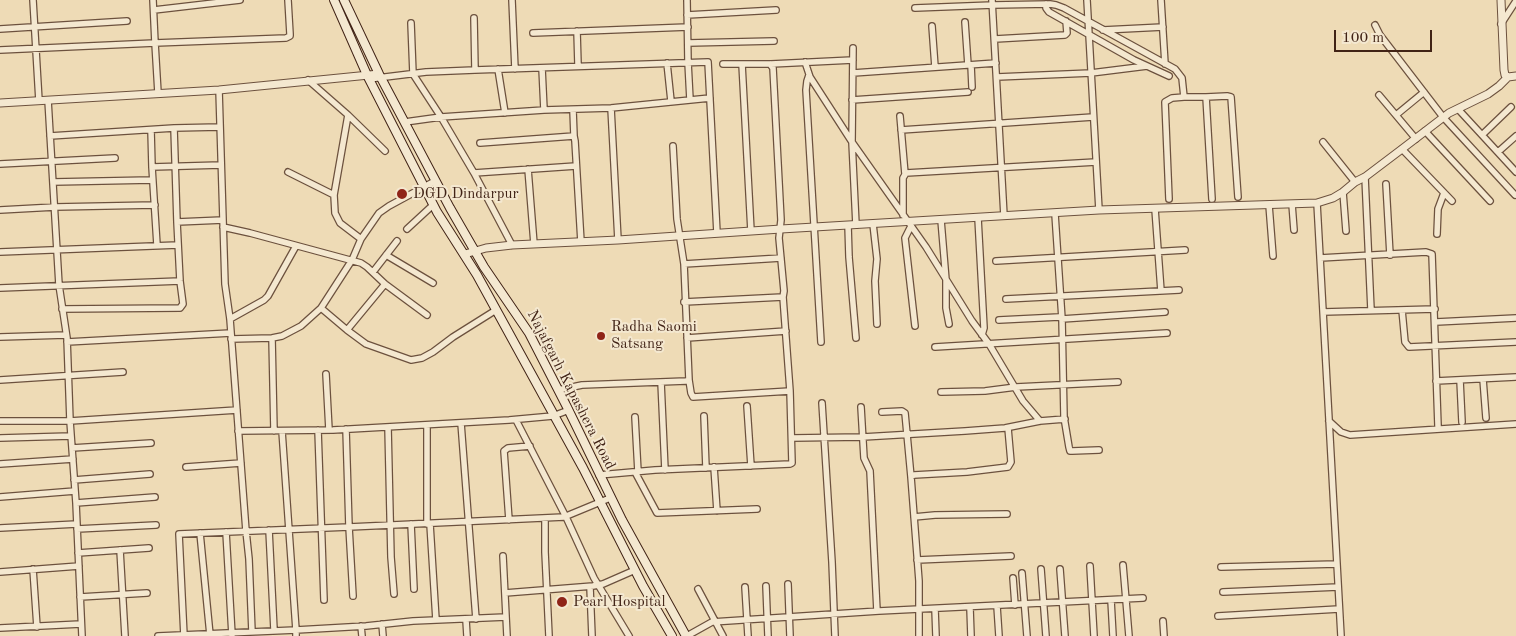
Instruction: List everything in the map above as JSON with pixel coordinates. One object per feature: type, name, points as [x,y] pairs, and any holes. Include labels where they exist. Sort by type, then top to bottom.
[{"type":"main road","name":"Najafgarh Kapashera Road","points":[[334,0],[368,77],[433,205],[496,310],[672,636]]},
{"type":"main road","name":"Najafgarh Kapashera Road","points":[[344,0],[380,76],[436,181],[475,251],[529,333],[569,410],[610,498],[655,582],[687,636]]},
{"type":"street","points":[[33,0],[39,101]]},
{"type":"street","points":[[153,0],[158,93]]},
{"type":"street","points":[[154,10],[192,3],[240,0]]},
{"type":"street","points":[[0,50],[286,38],[290,36],[288,0]]},
{"type":"street","points":[[512,0],[515,69]]},
{"type":"street","points":[[687,0],[690,100]]},
{"type":"street","points":[[924,0],[924,8]]},
{"type":"street","points":[[1087,0],[1099,210]]},
{"type":"street","points":[[1161,0],[1165,64]]},
{"type":"street","points":[[1501,0],[1504,70],[1505,75],[1512,76]]},
{"type":"street","points":[[1501,24],[1516,1]]},
{"type":"street","points":[[915,8],[947,3],[993,2],[1056,5],[1175,69],[1182,78],[1184,97]]},
{"type":"street","points":[[993,2],[1004,216]]},
{"type":"street","points":[[1046,4],[1049,12],[1147,66],[1169,76]]},
{"type":"street","points":[[687,14],[776,10]]},
{"type":"street","points":[[474,18],[475,70]]},
{"type":"street","points":[[0,30],[126,21]]},
{"type":"street","points":[[994,39],[1065,35],[1067,32],[1066,21]]},
{"type":"street","points":[[411,22],[413,74],[474,173],[512,245]]},
{"type":"street","points":[[852,100],[970,89],[966,22]]},
{"type":"street","points":[[1375,25],[1380,35],[1444,117],[1515,195]]},
{"type":"street","points":[[932,26],[935,67]]},
{"type":"street","points":[[533,33],[688,27]]},
{"type":"street","points":[[1103,30],[1163,27]]},
{"type":"street","points":[[577,32],[578,66]]},
{"type":"street","points":[[688,43],[774,41]]},
{"type":"street","points":[[853,48],[852,225],[848,257],[856,338]]},
{"type":"street","points":[[722,64],[853,60]]},
{"type":"street","points":[[0,103],[219,90],[308,80],[475,70],[708,62],[712,172],[717,233]]},
{"type":"street","points":[[805,62],[809,75],[852,142],[989,344],[1023,401],[1040,421]]},
{"type":"street","points":[[668,63],[671,101]]},
{"type":"street","points":[[852,72],[996,63]]},
{"type":"street","points":[[742,64],[751,231]]},
{"type":"street","points":[[599,475],[792,463],[790,391],[779,238],[781,220],[774,78],[771,64]]},
{"type":"street","points":[[997,77],[1091,73],[1147,66]]},
{"type":"street","points":[[542,68],[544,110]]},
{"type":"street","points":[[498,70],[504,113]]},
{"type":"street","points":[[809,75],[806,90],[820,342]]},
{"type":"street","points":[[464,254],[512,245],[618,240],[780,228],[1099,210],[1155,210],[1317,203],[1333,198],[1343,192],[1444,117],[1488,94],[1512,76]]},
{"type":"street","points":[[308,80],[385,151]]},
{"type":"street","points":[[219,90],[225,284],[230,319],[249,559],[252,632]]},
{"type":"street","points":[[1396,115],[1424,92]]},
{"type":"street","points":[[1379,95],[1416,139]]},
{"type":"street","points":[[1169,199],[1165,102],[1172,98],[1184,97],[1227,96],[1231,98],[1238,197]]},
{"type":"street","points":[[1206,97],[1212,199]]},
{"type":"street","points":[[405,122],[441,117],[544,110],[611,108],[710,98]]},
{"type":"street","points":[[48,100],[60,285],[67,342],[82,636]]},
{"type":"street","points":[[1482,135],[1511,107]]},
{"type":"street","points":[[611,108],[618,240]]},
{"type":"street","points":[[1458,109],[1516,172]]},
{"type":"street","points":[[573,110],[581,242]]},
{"type":"street","points":[[348,115],[334,195],[335,213],[338,221],[362,239]]},
{"type":"street","points":[[900,116],[907,221],[906,238],[915,326]]},
{"type":"street","points":[[901,130],[1094,117]]},
{"type":"street","points":[[50,136],[220,127]]},
{"type":"street","points":[[62,309],[180,308],[183,304],[178,245],[174,128]]},
{"type":"street","points":[[151,130],[152,180],[157,246]]},
{"type":"street","points":[[1425,131],[1490,201]]},
{"type":"street","points":[[480,143],[574,136]]},
{"type":"street","points":[[1498,152],[1516,136]]},
{"type":"street","points":[[1323,142],[1355,182]]},
{"type":"street","points":[[673,146],[677,219],[684,264],[684,302],[691,394],[693,397],[790,391]]},
{"type":"street","points":[[1402,149],[1452,201]]},
{"type":"street","points":[[0,164],[115,158]]},
{"type":"street","points":[[904,174],[1096,162]]},
{"type":"street","points":[[152,167],[221,165]]},
{"type":"street","points":[[474,173],[576,166]]},
{"type":"street","points":[[528,169],[534,244]]},
{"type":"street","points":[[288,172],[334,195]]},
{"type":"street","points":[[1365,177],[1371,310]]},
{"type":"street","points":[[53,182],[152,180]]},
{"type":"street","points":[[67,342],[231,336],[272,338],[282,336],[301,326],[321,308],[379,213],[436,181]]},
{"type":"street","points":[[1386,184],[1390,255]]},
{"type":"street","points":[[1343,192],[1346,231]]},
{"type":"street","points":[[1438,234],[1438,209],[1444,193]]},
{"type":"street","points":[[1317,203],[1341,636]]},
{"type":"street","points":[[1292,204],[1294,230]]},
{"type":"street","points":[[0,210],[155,205]]},
{"type":"street","points":[[407,229],[433,205]]},
{"type":"street","points":[[1269,205],[1273,256]]},
{"type":"street","points":[[1155,210],[1161,291]]},
{"type":"street","points":[[1054,214],[1062,319],[1065,419],[1069,447],[1070,451],[1098,450]]},
{"type":"street","points":[[978,218],[984,328],[982,335]]},
{"type":"street","points":[[941,220],[946,280],[945,302],[949,324]]},
{"type":"street","points":[[177,222],[223,224],[296,246],[352,260],[373,272],[385,284],[427,315]]},
{"type":"street","points":[[873,224],[877,259],[875,281],[877,324]]},
{"type":"street","points":[[373,272],[397,241]]},
{"type":"street","points":[[0,252],[178,245]]},
{"type":"street","points":[[230,319],[268,296],[296,246]]},
{"type":"street","points":[[996,261],[1185,250]]},
{"type":"street","points":[[1320,258],[1426,252],[1432,254],[1436,322],[1438,426]]},
{"type":"street","points":[[386,255],[433,282]]},
{"type":"street","points":[[684,264],[780,258]]},
{"type":"street","points":[[0,288],[180,281]]},
{"type":"street","points":[[347,330],[385,284]]},
{"type":"street","points":[[1006,299],[1179,290]]},
{"type":"street","points":[[684,302],[783,296]]},
{"type":"street","points":[[321,308],[366,344],[410,360],[422,358],[433,352],[496,310]]},
{"type":"street","points":[[1323,312],[1435,309]]},
{"type":"street","points":[[1402,310],[1407,346],[1516,342]]},
{"type":"street","points":[[999,320],[1058,317],[1062,319],[1165,312]]},
{"type":"street","points":[[1436,322],[1516,318]]},
{"type":"street","points":[[687,338],[786,331]]},
{"type":"street","points":[[935,347],[1167,333]]},
{"type":"street","points":[[0,337],[66,334]]},
{"type":"street","points":[[272,338],[274,431]]},
{"type":"street","points":[[0,380],[123,372]]},
{"type":"street","points":[[326,374],[329,430]]},
{"type":"street","points":[[1436,381],[1516,377]]},
{"type":"street","points":[[1483,378],[1486,418]]},
{"type":"street","points":[[558,390],[582,385],[689,380]]},
{"type":"street","points":[[1460,380],[1462,422]]},
{"type":"street","points":[[661,382],[665,470]]},
{"type":"street","points":[[941,392],[1118,382]]},
{"type":"street","points":[[822,403],[832,553],[835,636]]},
{"type":"street","points":[[747,406],[751,466]]},
{"type":"street","points":[[860,406],[864,458],[870,471],[877,611]]},
{"type":"street","points":[[0,421],[70,421],[237,410]]},
{"type":"street","points":[[238,431],[329,430],[516,420],[553,416],[569,410]]},
{"type":"street","points":[[882,412],[904,411],[919,580],[919,636]]},
{"type":"street","points":[[704,416],[706,468]]},
{"type":"street","points":[[635,417],[636,472],[657,513],[757,509]]},
{"type":"street","points":[[792,438],[863,437],[1008,428],[1040,421],[1065,419]]},
{"type":"street","points":[[516,420],[599,585],[629,636]]},
{"type":"street","points":[[1329,421],[1341,432],[1350,435],[1516,424]]},
{"type":"street","points":[[460,423],[476,619]]},
{"type":"street","points":[[427,425],[428,524],[436,620]]},
{"type":"street","points":[[388,427],[391,557],[394,594]]},
{"type":"street","points":[[911,477],[914,475],[967,472],[1008,467],[1011,462],[1008,428]]},
{"type":"street","points":[[346,429],[353,596]]},
{"type":"street","points":[[318,430],[324,600]]},
{"type":"street","points":[[282,431],[296,633]]},
{"type":"street","points":[[0,438],[71,436]]},
{"type":"street","points":[[72,448],[151,443]]},
{"type":"street","points":[[509,520],[504,451],[508,448],[530,446]]},
{"type":"street","points":[[0,464],[73,459]]},
{"type":"street","points":[[186,467],[241,463]]},
{"type":"street","points":[[714,467],[717,511]]},
{"type":"street","points":[[74,480],[150,474]]},
{"type":"street","points":[[0,497],[75,491]]},
{"type":"street","points":[[76,503],[155,497]]},
{"type":"street","points":[[184,635],[179,534],[566,517],[600,504],[610,498]]},
{"type":"street","points":[[914,517],[1007,514]]},
{"type":"street","points":[[545,518],[549,636]]},
{"type":"street","points":[[411,524],[414,589]]},
{"type":"street","points":[[0,528],[156,525]]},
{"type":"street","points":[[269,530],[274,630]]},
{"type":"street","points":[[226,532],[232,634]]},
{"type":"street","points":[[200,533],[210,635]]},
{"type":"street","points":[[78,553],[149,548]]},
{"type":"street","points":[[120,550],[125,636]]},
{"type":"street","points":[[503,556],[507,636]]},
{"type":"street","points":[[917,560],[1011,556]]},
{"type":"street","points":[[1222,568],[1337,564]]},
{"type":"street","points":[[1123,565],[1129,636]]},
{"type":"street","points":[[0,572],[79,566]]},
{"type":"street","points":[[1090,566],[1094,636]]},
{"type":"street","points":[[34,569],[38,627]]},
{"type":"street","points":[[1042,569],[1046,636]]},
{"type":"street","points":[[1060,569],[1065,636]]},
{"type":"street","points":[[505,593],[590,587],[635,570]]},
{"type":"street","points":[[1022,573],[1027,636]]},
{"type":"street","points":[[1013,578],[1015,605]]},
{"type":"street","points":[[788,584],[790,636]]},
{"type":"street","points":[[766,586],[768,636]]},
{"type":"street","points":[[590,587],[592,636]]},
{"type":"street","points":[[745,587],[748,636]]},
{"type":"street","points":[[1223,592],[1338,587]]},
{"type":"street","points":[[698,589],[723,636]]},
{"type":"street","points":[[80,597],[147,593]]},
{"type":"street","points":[[687,636],[716,621],[1143,598]]},
{"type":"street","points":[[1111,600],[1113,636]]},
{"type":"street","points":[[997,606],[999,636]]},
{"type":"street","points":[[970,608],[972,636]]},
{"type":"street","points":[[935,609],[936,636]]},
{"type":"street","points":[[1218,616],[1339,609]]},
{"type":"street","points":[[158,636],[232,634],[274,630],[296,633],[320,628],[436,620],[506,618]]},
{"type":"street","points":[[466,620],[466,636]]},
{"type":"street","points":[[1163,621],[1164,636]]},
{"type":"street","points":[[0,628],[81,624]]},
{"type":"street","points":[[382,624],[383,636]]},
{"type":"street","points":[[361,626],[362,636]]},
{"type":"street","points":[[341,627],[342,636]]},
{"type":"street","points":[[320,628],[321,636]]},
{"type":"place","name":"DGD Dindarpur","points":[[402,194]]},
{"type":"place","name":"Radha Saomi Satsang","points":[[601,336]]},
{"type":"place","name":"Pearl Hospital","points":[[562,602]]}]
